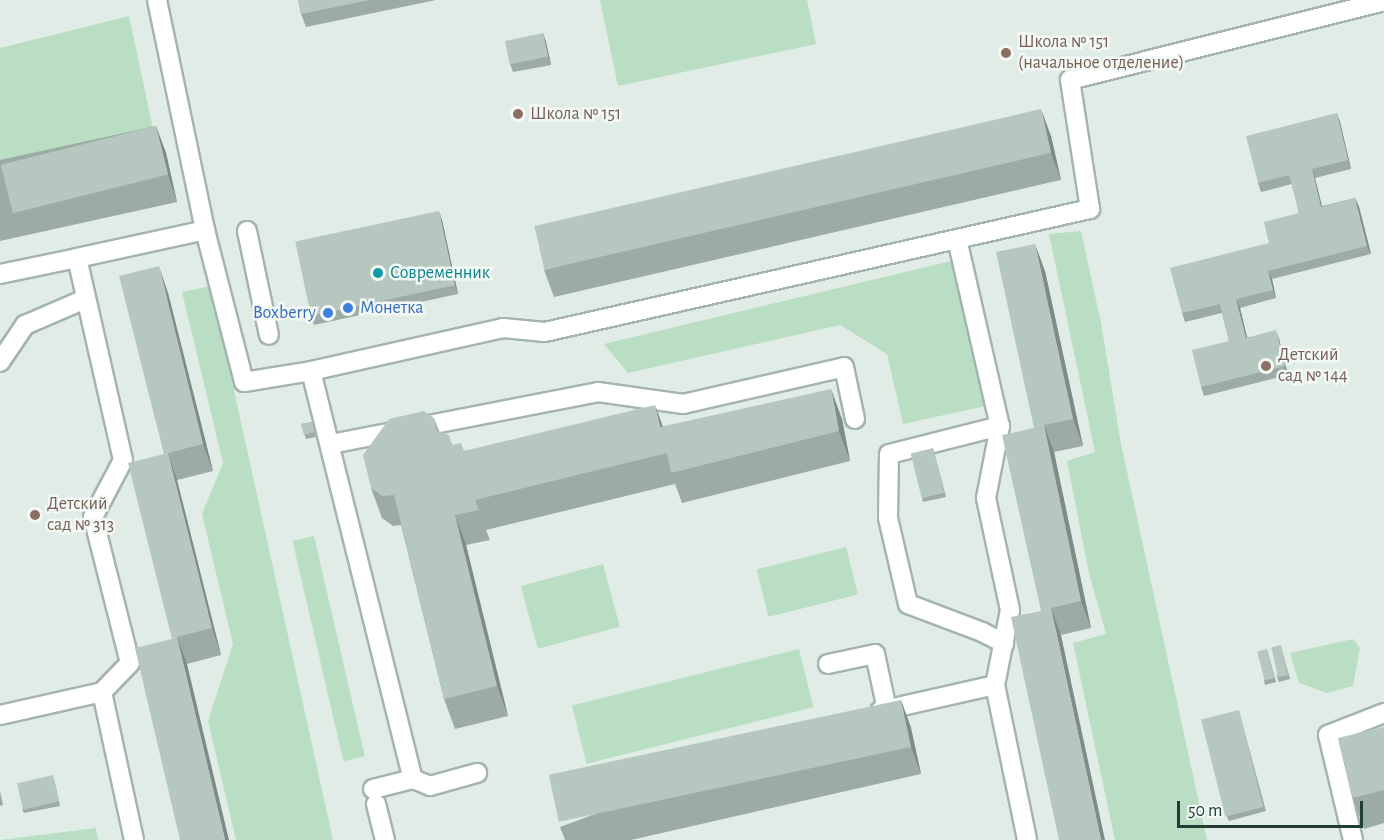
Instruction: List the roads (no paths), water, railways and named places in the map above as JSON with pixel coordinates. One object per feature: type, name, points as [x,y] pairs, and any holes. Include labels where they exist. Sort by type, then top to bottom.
[{"type":"street","points":[[157,0],[206,230],[244,382],[311,371],[503,328],[545,332],[1090,209],[1070,80],[1384,1]]},
{"type":"street","points":[[0,274],[206,230]]},
{"type":"street","points":[[247,231],[269,335]]},
{"type":"street","points":[[957,239],[1000,426],[986,498],[1010,610],[995,685],[1027,840]]},
{"type":"street","points":[[0,715],[102,692],[130,663],[93,518],[123,460],[77,258]]},
{"type":"street","points":[[0,362],[25,325],[85,299]]},
{"type":"street","points":[[331,444],[598,392],[683,404],[844,367],[855,419]]},
{"type":"street","points":[[311,371],[413,779]]},
{"type":"street","points":[[1000,426],[889,454],[888,518],[908,604],[982,632],[1004,643]]},
{"type":"street","points":[[828,664],[875,654],[887,710]]},
{"type":"street","points":[[864,715],[995,685]]},
{"type":"street","points":[[102,692],[134,840]]},
{"type":"street","points":[[1353,840],[1328,735],[1384,713]]},
{"type":"street","points":[[385,840],[374,796],[413,779],[430,786],[477,773]]},
{"type":"place","name":"Школа № 151 (начальное отделение)","points":[[1006,53]]},
{"type":"place","name":"Школа № 151","points":[[518,114]]},
{"type":"place","name":"Современник","points":[[378,273]]},
{"type":"place","name":"Монетка","points":[[348,308]]},
{"type":"place","name":"Boxberry","points":[[328,313]]},
{"type":"place","name":"Детский сад № 144","points":[[1266,366]]},
{"type":"place","name":"Детский сад № 313","points":[[35,515]]}]
